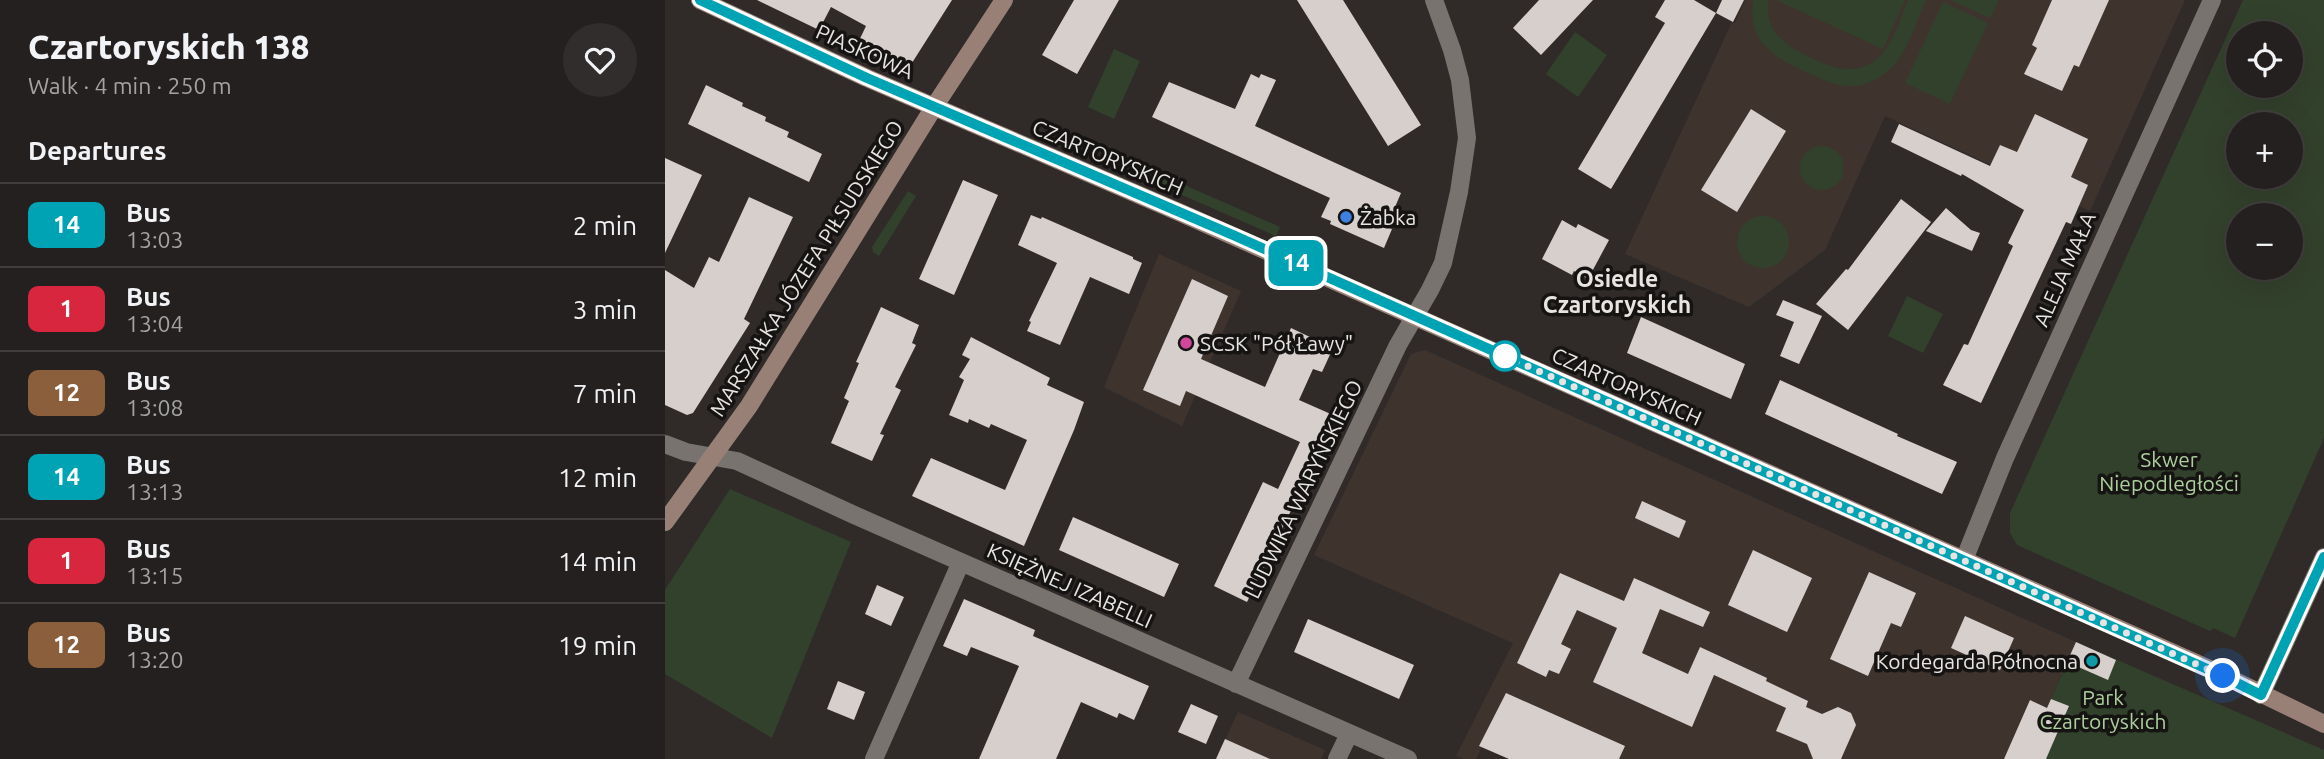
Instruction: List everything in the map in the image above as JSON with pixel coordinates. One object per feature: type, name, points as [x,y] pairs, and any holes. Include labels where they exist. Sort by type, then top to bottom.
[{"type":"main road","name":"PIASKOWA","points":[[701,0],[935,107]]},
{"type":"main road","name":"MARSZAŁKA JÓZEFA PIŁSUDSKIEGO","points":[[665,522],[748,406],[1004,0]]},
{"type":"main road","name":"CZARTORYSKICH","points":[[935,107],[1415,316],[2210,670],[2324,724]]},
{"type":"street","name":"LUDWIKA WARYŃSKIEGO","points":[[1236,684],[1398,345],[1443,263],[1459,192],[1467,138],[1460,80],[1434,0]]},
{"type":"street","name":"ALEJA MAŁA","points":[[1964,560],[2005,458],[2212,0]]},
{"type":"street","name":"KSIĘŻNEJ IZABELLI","points":[[665,444],[686,452],[737,461],[1408,759]]},
{"type":"street","points":[[2261,695],[2324,557]]},
{"type":"street","points":[[874,759],[961,562]]},
{"type":"street","points":[[1338,759],[1349,734]]},
{"type":"shaded area","points":[[1745,0],[2185,0],[2090,211],[1885,116],[1825,250],[1749,307],[1625,254],[1732,22],[1735,23]]},
{"type":"shaded area","points":[[1159,254],[1241,291],[1182,426],[1104,387]]},
{"type":"shaded area","points":[[1425,350],[2076,642],[2025,759],[1509,759],[1482,747],[1476,759],[1456,756],[1513,643],[1314,555],[1411,354]]},
{"type":"shaded area","points":[[1238,712],[1325,750],[1321,759],[1216,759]]},
{"type":"green space","points":[[1753,0],[1769,0],[1770,21],[1779,37],[1787,43],[1821,62],[1851,69],[1874,61],[1886,49],[1908,0],[1926,0],[1904,50],[1892,67],[1863,84],[1844,86],[1792,65],[1772,53],[1758,37],[1754,26]]},
{"type":"green space","points":[[1776,0],[1905,0],[1883,49]]},
{"type":"green space","points":[[1950,0],[1999,0],[1990,18]]},
{"type":"green space","name":"Skwer Niepodległości","points":[[2243,0],[2324,0],[2324,438],[2235,638],[2213,628],[2210,631],[2017,545],[2010,533],[2010,513],[2226,37],[2226,98],[2303,98],[2303,21],[2233,21]]},
{"type":"green space","points":[[1943,2],[1988,23],[1950,104],[1905,83]]},
{"type":"green space","points":[[1575,32],[1607,55],[1578,97],[1546,74]]},
{"type":"green space","points":[[1114,49],[1140,61],[1114,119],[1088,107]]},
{"type":"green space","points":[[1822,146],[1831,147],[1838,152],[1843,159],[1843,177],[1838,184],[1831,189],[1822,190],[1813,189],[1806,184],[1801,177],[1800,168],[1801,159],[1806,152],[1813,147]]},
{"type":"green space","points":[[1123,158],[1280,227],[1276,236],[1120,168]]},
{"type":"green space","points":[[908,191],[916,196],[879,256],[873,252],[872,247]]},
{"type":"green space","points":[[1763,216],[1773,218],[1781,224],[1787,232],[1787,252],[1781,260],[1773,266],[1763,268],[1753,266],[1745,260],[1739,252],[1737,242],[1739,232],[1745,224],[1753,218]]},
{"type":"green space","points":[[1907,296],[1943,314],[1923,353],[1888,336]]},
{"type":"green space","points":[[730,489],[851,542],[772,738],[665,674],[665,590]]},
{"type":"green space","name":"Park Czartoryskich","points":[[2076,642],[2324,750],[2324,759],[2025,759]]},
{"type":"building","points":[[757,0],[952,0],[910,66],[902,69],[856,47],[866,26],[831,7],[819,30]]},
{"type":"building","points":[[1074,0],[1119,0],[1077,74],[1042,55]]},
{"type":"building","points":[[1297,0],[1343,0],[1421,125],[1388,146]]},
{"type":"building","points":[[1539,0],[1593,0],[1541,55],[1513,28]]},
{"type":"building","points":[[1665,0],[1694,0],[1716,13],[1611,189],[1578,169],[1665,23],[1655,17]]},
{"type":"building","points":[[1722,0],[1744,0],[1733,22],[1716,13]]},
{"type":"building","points":[[2052,0],[2109,0],[2079,67],[2074,65],[2062,91],[2024,74],[2037,48],[2032,45]]},
{"type":"building","points":[[1251,74],[1259,78],[1261,74],[1276,80],[1255,126],[1401,193],[1384,248],[1330,224],[1331,221],[1321,217],[1330,198],[1152,117],[1169,82],[1235,109]]},
{"type":"building","points":[[706,85],[743,103],[742,106],[766,117],[765,121],[789,132],[787,137],[822,154],[809,182],[688,124]]},
{"type":"building","points":[[1751,109],[1786,131],[1737,212],[1701,190]]},
{"type":"building","points":[[2035,114],[2088,139],[2071,177],[2088,185],[2071,224],[2066,222],[1981,403],[1943,385],[1964,344],[1968,345],[2013,246],[2008,243],[2024,210],[1962,174],[1961,176],[1891,142],[1899,124],[1990,166],[2000,145],[2017,152]]},
{"type":"building","points":[[665,158],[702,175],[665,253]]},
{"type":"building","points":[[963,180],[998,195],[954,295],[919,279]]},
{"type":"building","points":[[749,197],[793,217],[744,319],[750,323],[693,413],[687,415],[665,405],[665,270],[694,288],[709,257],[719,262]]},
{"type":"building","points":[[1901,199],[1931,222],[1848,330],[1816,304],[1846,269],[1848,270]]},
{"type":"building","points":[[1946,208],[1971,230],[1980,233],[1972,251],[1926,231]]},
{"type":"building","points":[[1031,215],[1041,219],[1042,217],[1142,263],[1129,294],[1090,277],[1060,345],[1027,331],[1031,322],[1029,321],[1057,263],[1018,245]]},
{"type":"building","points":[[1562,220],[1576,228],[1578,224],[1609,240],[1588,279],[1574,271],[1572,275],[1542,259]]},
{"type":"building","points":[[1192,279],[1228,296],[1201,359],[1265,387],[1291,328],[1333,348],[1322,372],[1313,369],[1299,400],[1333,415],[1247,602],[1214,586],[1263,482],[1278,489],[1300,442],[1186,391],[1180,406],[1143,390]]},
{"type":"building","points":[[1783,300],[1822,316],[1799,364],[1780,356],[1794,322],[1776,315]]},
{"type":"building","points":[[881,307],[919,325],[912,343],[916,345],[895,387],[901,390],[880,434],[884,435],[872,461],[831,443],[849,401],[844,398],[859,363],[856,362]]},
{"type":"building","points":[[1641,317],[1745,364],[1731,399],[1627,353]]},
{"type":"building","points":[[971,337],[1050,378],[1047,385],[1084,402],[1024,546],[912,496],[931,458],[1005,490],[1027,440],[991,424],[989,428],[969,419],[968,423],[949,415],[964,380],[959,377],[970,359],[962,355]]},
{"type":"building","points":[[1780,380],[1957,462],[1942,494],[1765,414]]},
{"type":"building","points":[[1642,501],[1686,521],[1679,538],[1635,518]]},
{"type":"building","points":[[1073,517],[1179,564],[1164,597],[1059,550]]},
{"type":"building","points":[[1753,550],[1812,578],[1787,632],[1728,605]]},
{"type":"building","points":[[1869,572],[1916,593],[1901,627],[1891,623],[1868,676],[1830,659]]},
{"type":"building","points":[[1560,573],[1624,601],[1634,578],[1710,612],[1703,627],[1660,609],[1642,653],[1688,674],[1700,647],[1767,678],[1766,681],[1808,701],[1806,707],[1822,714],[1838,707],[1851,713],[1856,725],[1841,759],[1813,759],[1807,744],[1776,731],[1786,708],[1714,675],[1692,727],[1593,682],[1617,628],[1577,610],[1561,644],[1571,649],[1559,674],[1549,670],[1546,677],[1517,663]]},
{"type":"building","points":[[877,585],[904,597],[891,626],[865,614]]},
{"type":"building","points":[[964,599],[1035,630],[1033,636],[1149,686],[1134,720],[1119,713],[1117,718],[1081,702],[1056,759],[979,759],[1019,666],[971,647],[967,656],[943,646]]},
{"type":"building","points":[[1965,616],[2014,638],[2000,670],[1951,648]]},
{"type":"building","points":[[1308,619],[1414,665],[1399,699],[1294,652]]},
{"type":"building","name":"Kordegarda Północna","points":[[2076,642],[2116,660],[2108,680],[2067,662]]},
{"type":"building","points":[[838,681],[865,692],[854,720],[827,709]]},
{"type":"building","points":[[1506,693],[1625,746],[1619,759],[1509,759],[1479,746]]},
{"type":"building","points":[[2051,699],[2069,706],[2046,759],[2004,759],[2030,700],[2047,708]]},
{"type":"building","points":[[1191,704],[1218,716],[1206,744],[1178,732]]},
{"type":"building","points":[[1225,739],[1270,759],[1216,759]]},
{"type":"bus line","name":"14","points":[[700,0],[867,78],[1386,303],[2261,695],[2324,557]]},
{"type":"place","name":"Żabka","points":[[1346,217]]},
{"type":"place","name":"SCSK \"Pół Ławy\"","points":[[1186,343]]},
{"type":"place","name":"Kordegarda Północna","points":[[2092,661]]},
{"type":"district","name":"Osiedle Czartoryskich","points":[[1617,291]]},
{"type":"route","points":[[1505,356],[2223,676]]}]
